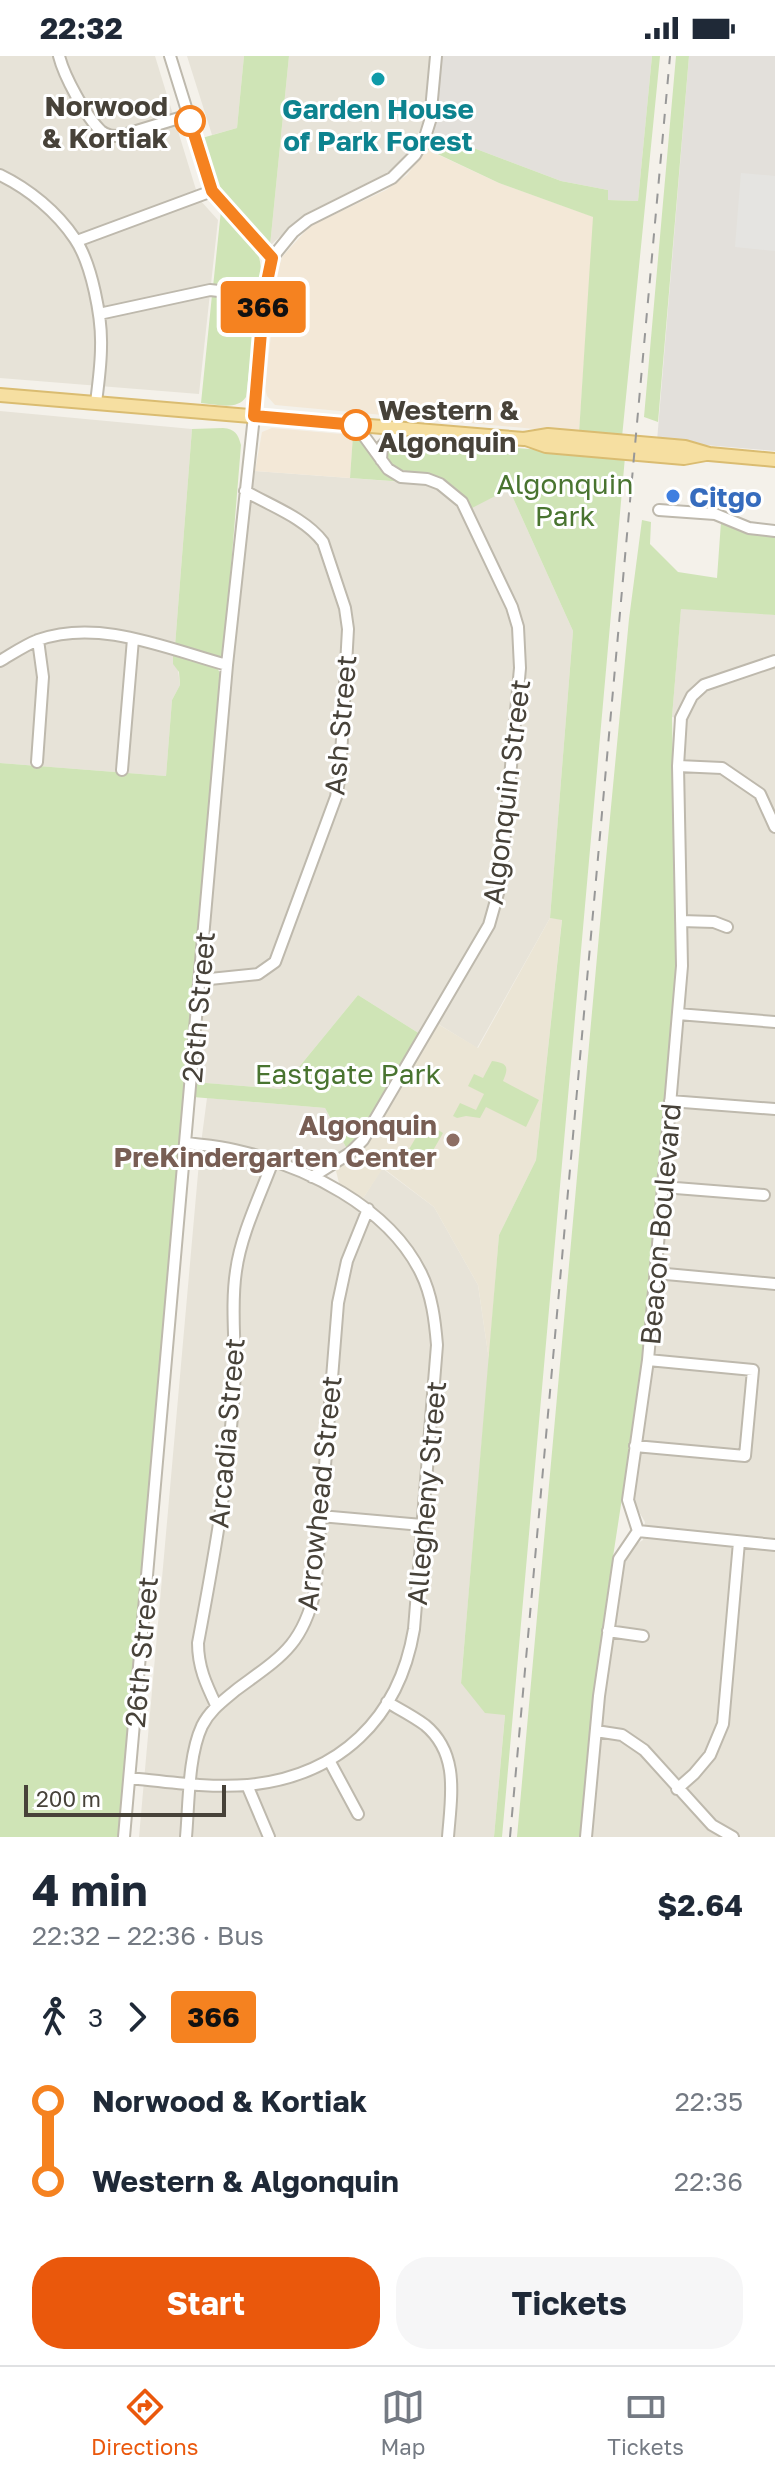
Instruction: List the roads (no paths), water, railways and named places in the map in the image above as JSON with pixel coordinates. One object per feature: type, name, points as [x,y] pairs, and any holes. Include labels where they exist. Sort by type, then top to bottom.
[{"type":"main road","points":[[0,395],[524,439],[546,446],[684,458],[709,454],[775,460]]},
{"type":"street","points":[[59,56],[69,84],[101,131],[109,136],[120,136],[189,115]]},
{"type":"street","points":[[170,56],[212,191],[272,258],[287,238],[308,220],[392,178],[415,155],[430,121],[436,56]]},
{"type":"street","points":[[0,175],[39,200],[77,241],[91,277],[99,314],[101,349],[96,403]]},
{"type":"street","points":[[77,241],[212,191]]},
{"type":"street","name":"26th Street","points":[[124,1837],[227,665],[264,296],[272,258]]},
{"type":"street","points":[[99,314],[210,290],[264,296]]},
{"type":"street","name":"Algonquin Street","points":[[312,1177],[350,1153],[363,1140],[489,925],[500,886],[520,668],[518,627],[506,594],[462,502],[440,484],[427,479],[401,477],[388,469],[356,425]]},
{"type":"street","points":[[381,460],[382,446],[399,429]]},
{"type":"street","name":"Ash Street","points":[[200,980],[258,974],[275,962],[334,805],[340,775],[348,618],[323,542],[307,526],[245,491]]},
{"type":"street","points":[[659,510],[715,514],[749,528],[775,531]]},
{"type":"street","points":[[0,661],[38,640],[70,632],[133,639],[227,665]]},
{"type":"street","points":[[122,770],[133,639]]},
{"type":"street","points":[[37,762],[43,677],[38,640]]},
{"type":"street","name":"Beacon Boulevard","points":[[638,1531],[628,1500],[648,1360],[682,966],[678,766],[681,718],[692,696],[712,681],[775,661]]},
{"type":"street","points":[[678,766],[722,768],[760,794],[775,827]]},
{"type":"street","points":[[681,921],[714,922],[727,927]]},
{"type":"street","points":[[678,1014],[775,1022]]},
{"type":"street","points":[[670,1101],[775,1109]]},
{"type":"street","name":"Allegheny Street","points":[[130,1778],[190,1784],[247,1785],[292,1777],[330,1762],[359,1739],[375,1720],[400,1680],[411,1648],[437,1372],[434,1318],[421,1272],[390,1228],[368,1209],[312,1177],[234,1149],[186,1143]]},
{"type":"street","name":"Arcadia Street","points":[[216,1705],[202,1676],[198,1643],[226,1482],[234,1386],[236,1271],[242,1243],[273,1161]]},
{"type":"street","points":[[663,1187],[764,1195]]},
{"type":"street","name":"Arrowhead Street","points":[[186,1837],[190,1784],[203,1724],[216,1705],[279,1658],[304,1626],[315,1591],[338,1303],[347,1261],[368,1209]]},
{"type":"street","points":[[655,1273],[775,1284]]},
{"type":"street","points":[[635,1446],[745,1456],[753,1370],[648,1360]]},
{"type":"street","points":[[320,1516],[422,1525]]},
{"type":"street","points":[[586,1837],[596,1731],[619,1559],[638,1531],[775,1545]]},
{"type":"street","points":[[677,1789],[710,1755],[723,1724],[739,1542]]},
{"type":"street","points":[[608,1631],[643,1636]]},
{"type":"street","points":[[387,1702],[425,1725],[446,1752],[452,1769],[448,1837]]},
{"type":"street","points":[[596,1731],[622,1735],[644,1750],[712,1825],[733,1837]]},
{"type":"street","points":[[330,1762],[358,1814]]},
{"type":"street","points":[[247,1785],[269,1837]]},
{"type":"railway","points":[[510,1837],[670,56]]},
{"type":"place","name":"Garden House of Park Forest","points":[[378,79]]},
{"type":"place","name":"Norwood & Kortiak","points":[[190,121]]},
{"type":"place","name":"Western & Algonquin","points":[[356,425]]},
{"type":"place","name":"Citgo","points":[[673,496]]},
{"type":"place","name":"Algonquin PreKindergarten Center","points":[[453,1140]]},
{"type":"park label","name":"Algonquin Park","points":[[565,499]]},
{"type":"park label","name":"Eastgate Park","points":[[348,1073]]}]
